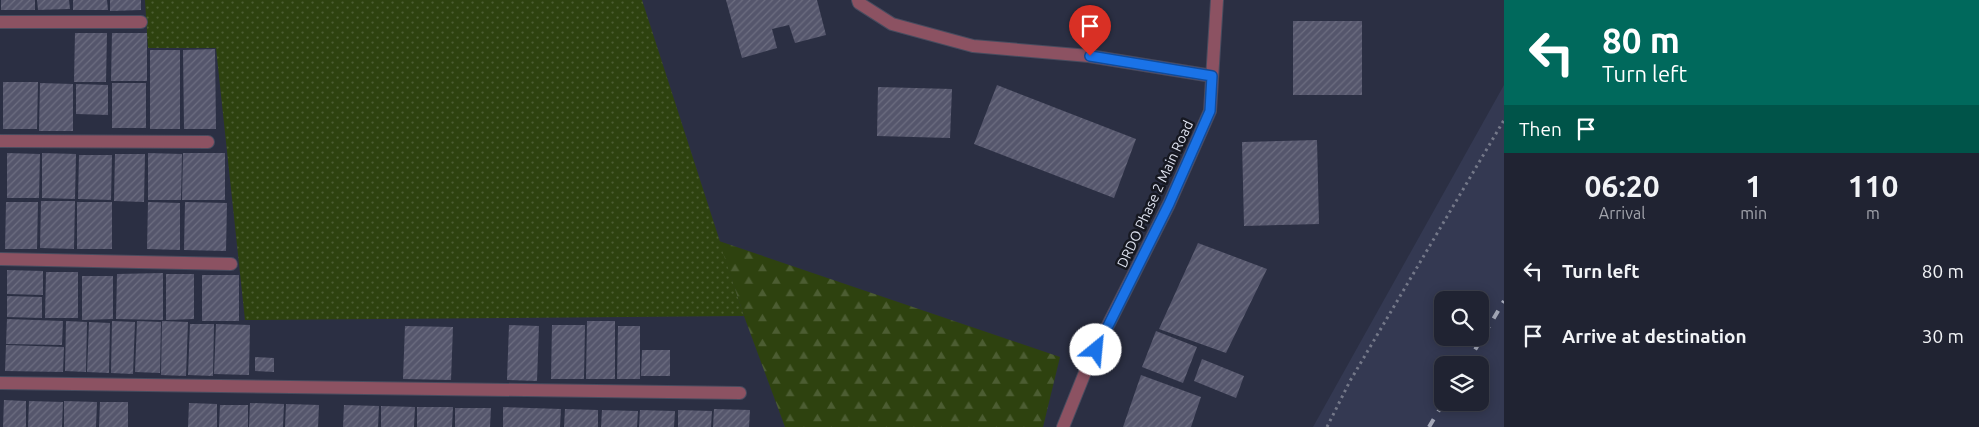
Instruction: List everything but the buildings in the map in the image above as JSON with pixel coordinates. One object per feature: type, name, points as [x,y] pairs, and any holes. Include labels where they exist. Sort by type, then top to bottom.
[{"type":"street","points":[[858,0],[859,3],[892,24],[973,46],[1090,56],[1212,76]]},
{"type":"street","name":"DRDO Phase 2 Main Road","points":[[1063,427],[1084,372],[1169,204],[1210,111],[1216,0]]},
{"type":"street","points":[[0,22],[141,22]]},
{"type":"street","points":[[0,141],[208,142]]},
{"type":"street","points":[[0,259],[231,264]]},
{"type":"street","points":[[0,383],[740,393]]},
{"type":"path","points":[[1327,427],[1355,373],[1504,120]]},
{"type":"shaded area","points":[[1504,85],[1504,427],[1313,427]]},
{"type":"green space","points":[[145,0],[642,0],[744,316],[245,320],[216,48],[148,48]]},
{"type":"green space","points":[[719,241],[1060,357],[1043,427],[785,427],[744,316]]},
{"type":"railway","points":[[1471,356],[1504,301]]},
{"type":"railway","points":[[1429,427],[1439,411]]},
{"type":"route","points":[[1090,56],[1212,76],[1210,111],[1169,204],[1096,350]]}]
